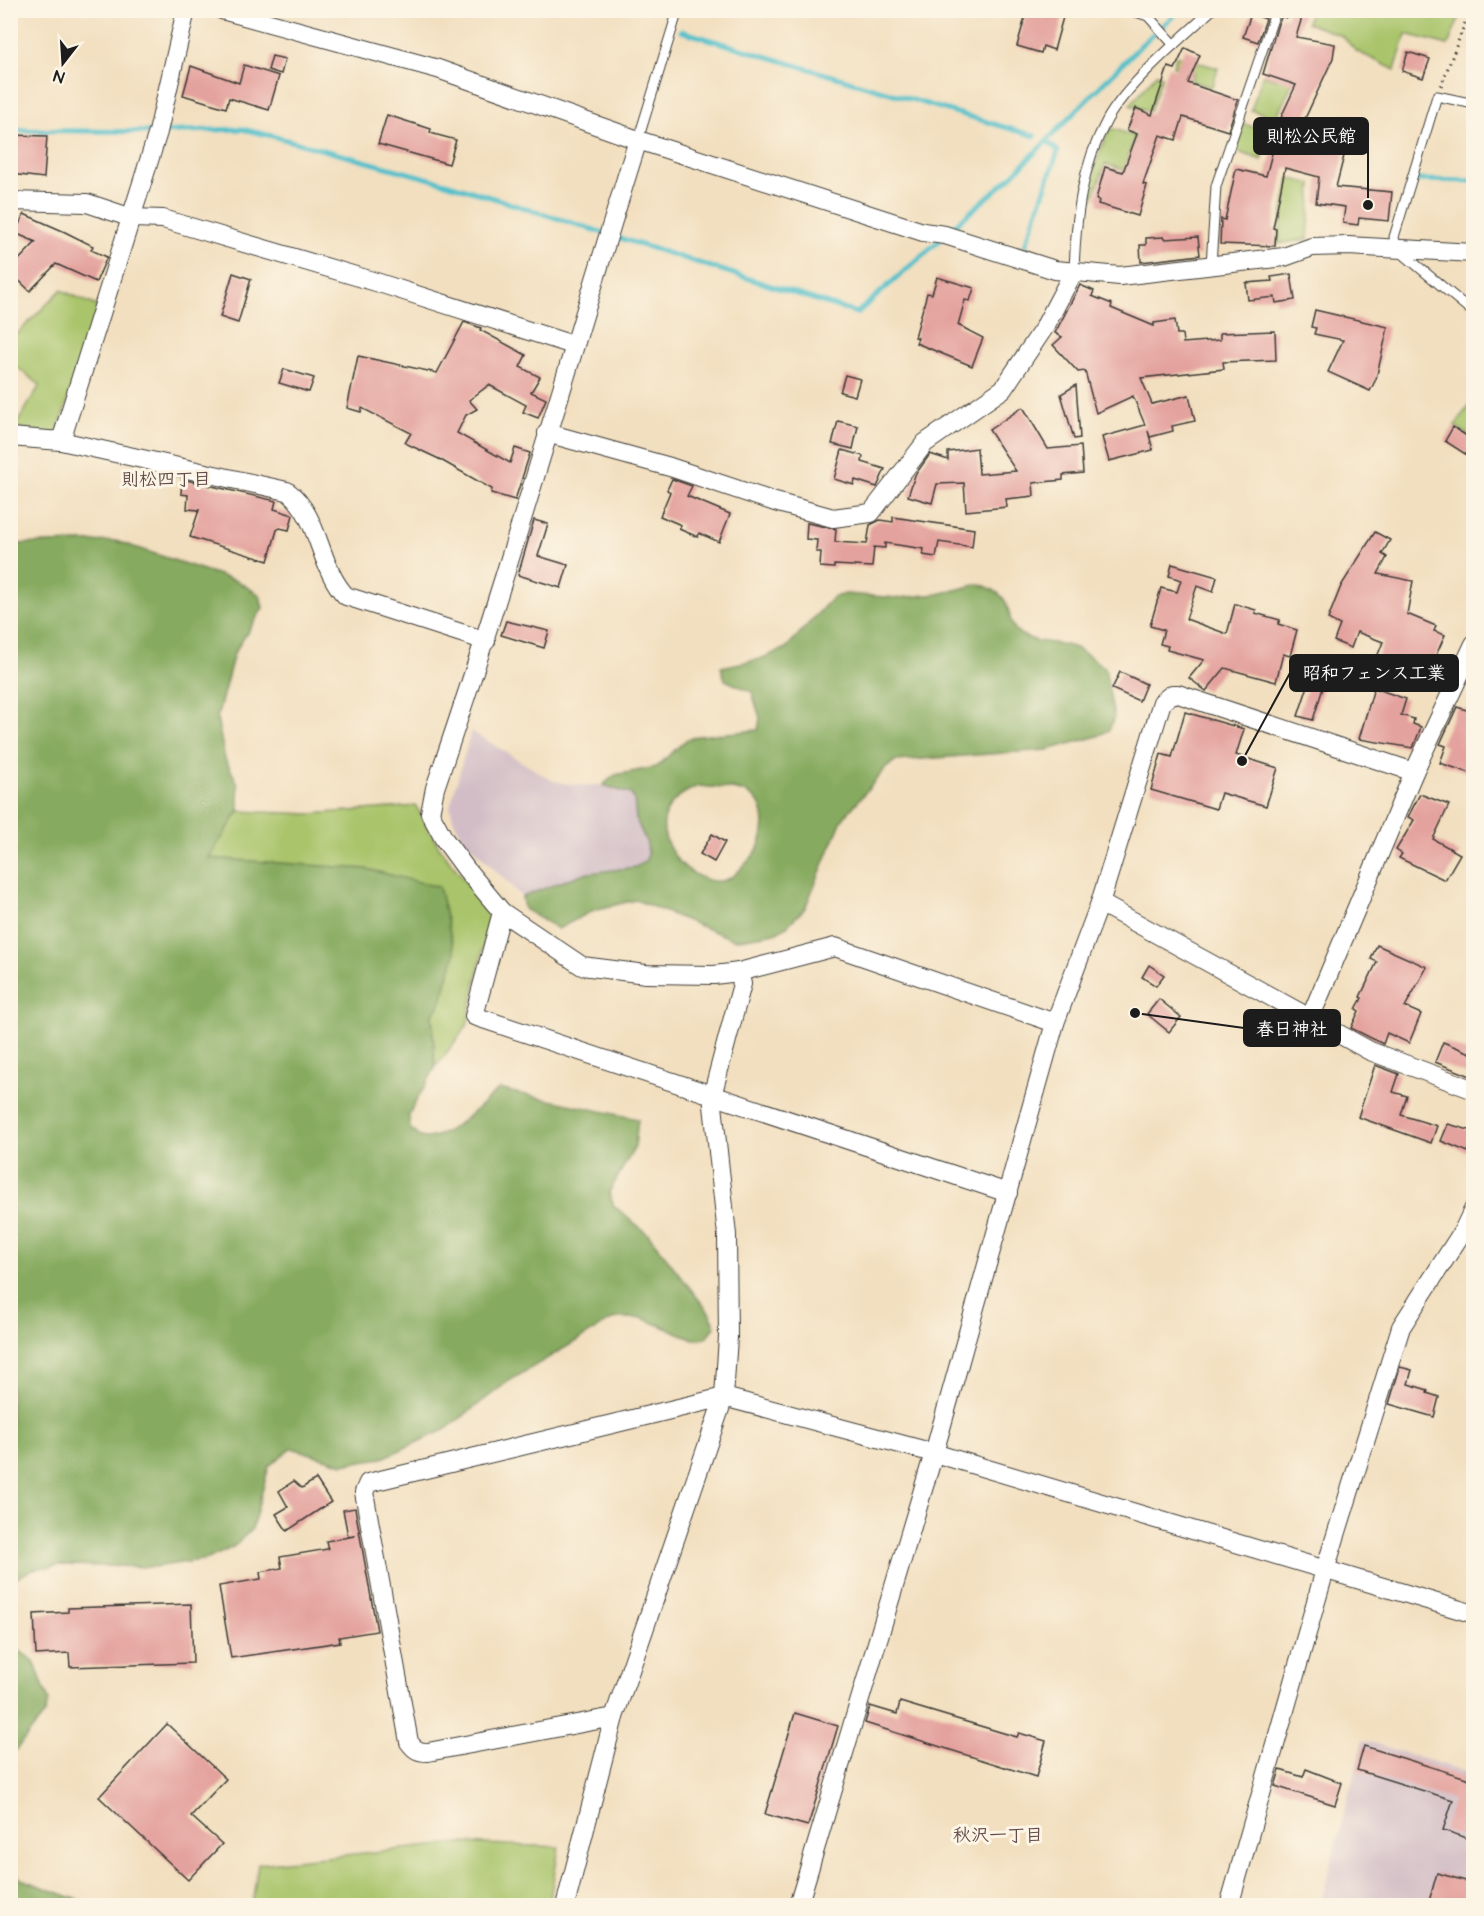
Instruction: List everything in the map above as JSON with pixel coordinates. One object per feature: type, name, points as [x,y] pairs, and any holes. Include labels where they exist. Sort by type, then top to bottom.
[{"type":"street","points":[[61,441],[158,132],[186,10]]},
{"type":"street","points":[[222,10],[438,69],[638,140],[923,232],[945,234],[1055,270],[1137,276],[1284,257],[1312,247],[1473,252]]},
{"type":"street","points":[[638,140],[573,345],[486,641],[431,801],[430,813],[455,854],[502,912],[582,966],[646,974],[714,975],[739,972],[835,947],[1055,1023]]},
{"type":"street","points":[[10,201],[87,203],[132,218],[172,222],[376,282],[573,345]]},
{"type":"street","points":[[547,434],[670,467],[765,499],[833,518],[871,513],[925,443],[1003,389],[1044,328],[1074,271]]},
{"type":"street","points":[[10,437],[61,441],[287,491],[304,510],[337,583],[346,596],[486,641]]},
{"type":"street","points":[[1311,1016],[1414,772],[1473,644]]},
{"type":"street","points":[[798,1905],[934,1453],[1055,1023],[1100,903],[1158,710],[1172,694],[1178,694],[1414,772]]},
{"type":"street","points":[[1100,903],[1311,1016],[1370,1051],[1473,1090]]},
{"type":"street","points":[[502,912],[474,1016],[1008,1193]]},
{"type":"street","points":[[565,1905],[614,1717],[724,1397],[728,1337],[727,1235],[712,1096],[742,984],[739,972]]},
{"type":"street","points":[[1229,1905],[1325,1570],[1401,1327],[1463,1231],[1473,1208]]},
{"type":"street","points":[[614,1717],[428,1752],[419,1752],[414,1748],[409,1742],[364,1492],[370,1481],[724,1397],[934,1453],[1473,1614]]},
{"type":"lane","points":[[638,140],[678,10]]},
{"type":"lane","points":[[1130,10],[1150,16],[1171,41]]},
{"type":"lane","points":[[1074,271],[1078,202],[1094,147],[1108,118],[1171,41],[1212,10]]},
{"type":"lane","points":[[1211,265],[1216,186],[1276,10]]},
{"type":"lane","points":[[1473,104],[1437,96],[1394,237],[1396,248],[1473,313]]},
{"type":"path","points":[[1437,96],[1470,10]]},
{"type":"shaded area","points":[[471,731],[553,781],[575,785],[603,785],[631,794],[634,799],[636,819],[647,844],[648,855],[645,861],[637,867],[582,874],[522,897],[462,837],[453,819],[450,807]]},
{"type":"shaded area","points":[[1363,1740],[1473,1774],[1473,1905],[1320,1906]]},
{"type":"green space","points":[[1310,10],[1462,11],[1448,45],[1406,34],[1395,70],[1356,51],[1342,36],[1307,23]]},
{"type":"green space","points":[[1176,56],[1218,68],[1212,87],[1191,81],[1194,72],[1173,66]]},
{"type":"green space","points":[[1281,63],[1298,71],[1276,118],[1251,110],[1263,75],[1276,79]]},
{"type":"green space","points":[[1156,74],[1162,76],[1150,111],[1130,105]]},
{"type":"green space","points":[[1244,124],[1271,133],[1262,160],[1235,151]]},
{"type":"green space","points":[[1110,128],[1135,136],[1124,170],[1105,164],[1093,199],[1087,198],[1096,161]]},
{"type":"green space","points":[[1289,178],[1312,184],[1308,239],[1277,244]]},
{"type":"green space","points":[[61,290],[99,307],[56,436],[15,427],[40,385],[11,363],[11,340]]},
{"type":"green space","points":[[1473,399],[1474,438],[1455,426]]},
{"type":"green space","points":[[116,541],[237,581],[260,595],[263,608],[234,653],[217,718],[225,759],[238,784],[239,811],[209,858],[367,869],[439,887],[455,954],[439,1007],[432,1014],[435,1068],[409,1114],[410,1128],[421,1137],[430,1138],[440,1135],[462,1121],[499,1089],[638,1119],[635,1147],[609,1192],[614,1206],[648,1234],[711,1315],[715,1327],[706,1338],[693,1339],[642,1318],[615,1318],[509,1381],[446,1429],[383,1458],[343,1464],[292,1448],[269,1466],[252,1529],[233,1547],[208,1559],[154,1567],[61,1565],[33,1569],[11,1581],[11,544]]},
{"type":"green space","points":[[979,584],[992,589],[1006,602],[1011,622],[1020,634],[1038,641],[1075,648],[1105,668],[1114,718],[1109,730],[1098,736],[1047,750],[895,761],[885,769],[842,820],[805,908],[786,927],[775,933],[735,940],[636,900],[594,910],[558,929],[524,909],[522,897],[582,874],[636,867],[645,861],[648,855],[647,844],[636,819],[634,799],[631,794],[603,785],[615,775],[656,767],[686,740],[698,736],[758,730],[760,718],[752,692],[725,680],[721,667],[760,659],[786,648],[833,597],[846,594],[898,598],[938,594]],"holes":[[[699,786],[744,792],[756,800],[761,808],[764,826],[760,844],[730,878],[715,881],[698,876],[683,865],[671,850],[664,833],[665,815],[676,799]]]},
{"type":"green space","points":[[416,806],[439,847],[490,913],[467,1026],[435,1068],[432,1013],[208,858],[239,811],[311,814]]},
{"type":"green space","points":[[10,1641],[11,1645],[34,1661],[49,1701],[45,1714],[11,1756]]},
{"type":"green space","points":[[461,1843],[559,1847],[549,1905],[252,1905],[258,1864]]},
{"type":"green space","points":[[10,1866],[21,1879],[92,1905],[11,1905]]},
{"type":"building","points":[[1027,10],[1065,10],[1054,50],[1043,46],[1041,53],[1017,46]]},
{"type":"building","points":[[1289,10],[1303,14],[1296,37],[1335,44],[1333,58],[1296,138],[1345,152],[1336,187],[1392,192],[1389,221],[1359,218],[1358,225],[1343,223],[1345,207],[1316,203],[1319,177],[1285,168],[1273,228],[1276,229],[1275,246],[1220,244],[1221,219],[1225,220],[1236,169],[1266,176],[1282,115],[1296,85],[1263,74],[1278,24],[1282,16],[1286,18]]},
{"type":"building","points":[[1251,14],[1266,19],[1258,42],[1243,37]]},
{"type":"building","points":[[1185,48],[1200,55],[1188,83],[1238,100],[1228,131],[1183,117],[1176,140],[1160,135],[1143,184],[1147,185],[1138,216],[1098,204],[1099,200],[1096,199],[1105,167],[1123,172],[1137,134],[1127,130],[1136,108],[1152,115],[1168,67],[1175,69]]},
{"type":"building","points":[[1408,52],[1430,59],[1423,78],[1402,71]]},
{"type":"building","points":[[272,56],[285,59],[281,74],[268,70]]},
{"type":"building","points":[[244,65],[279,76],[269,110],[229,98],[226,108],[183,95],[191,66],[239,83]]},
{"type":"building","points":[[387,115],[431,129],[430,133],[456,140],[449,164],[378,144]]},
{"type":"building","points":[[10,135],[47,136],[44,178],[11,174],[14,149],[10,149]]},
{"type":"building","points":[[24,214],[93,246],[91,250],[107,257],[96,282],[56,264],[30,291],[10,272],[10,269],[36,242],[15,233]]},
{"type":"building","points":[[1164,237],[1164,239],[1198,237],[1200,255],[1141,262],[1140,245],[1146,245],[1146,238]]},
{"type":"building","points":[[233,273],[251,279],[238,323],[220,317]]},
{"type":"building","points":[[1291,274],[1295,300],[1276,303],[1275,297],[1248,300],[1246,283],[1272,281],[1271,277]]},
{"type":"building","points":[[937,277],[974,288],[970,301],[965,300],[958,325],[983,338],[972,366],[916,343],[918,338],[915,337],[927,293],[932,294]]},
{"type":"building","points":[[1080,285],[1094,291],[1092,296],[1112,304],[1111,308],[1154,326],[1154,323],[1175,320],[1177,334],[1182,334],[1183,343],[1220,340],[1220,333],[1275,331],[1276,360],[1223,362],[1224,369],[1141,378],[1152,404],[1189,395],[1195,421],[1172,426],[1173,431],[1150,437],[1148,431],[1153,450],[1109,461],[1102,437],[1145,425],[1133,396],[1096,413],[1085,371],[1078,372],[1053,345],[1062,337],[1055,333]]},
{"type":"building","points":[[1315,310],[1388,327],[1376,379],[1370,391],[1328,372],[1343,340],[1314,334],[1316,328],[1311,327]]},
{"type":"building","points":[[464,322],[481,328],[480,330],[526,355],[520,367],[540,377],[531,392],[546,399],[538,418],[523,412],[526,405],[489,385],[469,400],[477,409],[466,415],[457,433],[510,463],[515,448],[530,453],[515,500],[491,493],[492,489],[405,443],[411,433],[362,408],[361,412],[347,408],[358,356],[437,373]]},
{"type":"building","points":[[284,369],[314,378],[309,392],[279,383]]},
{"type":"building","points":[[845,375],[860,379],[855,396],[840,392]]},
{"type":"building","points":[[1076,385],[1080,438],[1074,439],[1061,394]]},
{"type":"building","points":[[1023,407],[1048,449],[1081,446],[1083,473],[1063,475],[1063,480],[1033,483],[1034,496],[1006,499],[1007,507],[966,511],[964,483],[937,484],[932,503],[908,496],[915,475],[930,454],[948,460],[948,452],[977,448],[979,474],[1016,471],[989,430]]},
{"type":"building","points":[[838,421],[858,426],[853,449],[832,444]]},
{"type":"building","points":[[1453,427],[1473,440],[1473,459],[1445,441]]},
{"type":"building","points":[[842,450],[863,456],[862,462],[885,469],[877,487],[855,480],[854,485],[834,479]]},
{"type":"building","points":[[182,479],[276,501],[274,509],[293,515],[289,530],[280,528],[277,530],[268,561],[190,537],[199,510],[187,509],[188,495],[181,494]]},
{"type":"building","points":[[672,479],[692,486],[687,496],[730,514],[719,542],[699,533],[698,537],[679,529],[681,525],[660,516],[670,492],[667,490]]},
{"type":"building","points":[[893,517],[974,529],[972,547],[939,542],[936,557],[923,555],[924,549],[885,543],[885,548],[874,547],[872,567],[834,565],[834,568],[820,567],[821,552],[816,552],[817,540],[806,539],[807,523],[836,529],[835,542],[867,544],[870,525],[880,520],[893,522]]},
{"type":"building","points":[[534,520],[548,524],[538,556],[568,565],[561,588],[518,575]]},
{"type":"building","points":[[1375,532],[1390,540],[1382,554],[1387,557],[1378,574],[1413,581],[1407,614],[1436,626],[1434,631],[1445,635],[1426,678],[1377,657],[1383,642],[1357,632],[1351,648],[1334,641],[1340,625],[1328,619],[1341,586]]},
{"type":"building","points":[[1172,564],[1217,577],[1213,592],[1197,586],[1186,619],[1227,634],[1235,604],[1280,620],[1278,624],[1297,630],[1290,656],[1283,654],[1276,682],[1225,668],[1206,691],[1189,678],[1204,660],[1167,650],[1168,646],[1160,644],[1164,630],[1150,626],[1161,588],[1177,592],[1181,580],[1169,576]]},
{"type":"building","points":[[506,621],[549,631],[544,648],[501,635]]},
{"type":"building","points":[[1314,668],[1328,672],[1313,720],[1298,716]]},
{"type":"building","points":[[1120,672],[1146,684],[1139,701],[1112,689]]},
{"type":"building","points":[[1374,688],[1406,699],[1401,715],[1414,719],[1413,724],[1421,727],[1413,748],[1359,739]]},
{"type":"building","points":[[1457,707],[1473,712],[1473,774],[1440,763],[1446,746],[1440,744]]},
{"type":"building","points":[[1185,712],[1244,729],[1236,755],[1278,768],[1266,806],[1221,793],[1216,809],[1151,790],[1161,754],[1172,757]]},
{"type":"building","points":[[1420,794],[1449,805],[1433,839],[1460,854],[1445,880],[1399,858],[1402,854],[1396,850],[1414,820],[1408,817]]},
{"type":"building","points":[[712,834],[725,842],[714,862],[700,854]]},
{"type":"building","points":[[1377,945],[1427,967],[1405,1007],[1421,1014],[1409,1043],[1387,1033],[1383,1044],[1351,1028],[1359,1011],[1356,1009],[1362,998],[1360,997],[1377,962],[1371,959]]},
{"type":"building","points":[[1149,965],[1164,975],[1156,986],[1142,977]]},
{"type":"building","points":[[1159,999],[1181,1017],[1169,1032],[1147,1014]]},
{"type":"building","points":[[1443,1042],[1473,1054],[1473,1077],[1435,1062]]},
{"type":"building","points":[[1375,1065],[1399,1074],[1393,1092],[1407,1096],[1401,1115],[1437,1126],[1431,1143],[1358,1117]]},
{"type":"building","points":[[1448,1124],[1473,1131],[1473,1154],[1441,1141]]},
{"type":"building","points":[[1400,1367],[1412,1370],[1408,1384],[1428,1390],[1427,1393],[1439,1397],[1434,1417],[1389,1404]]},
{"type":"building","points":[[316,1479],[331,1502],[287,1531],[276,1514],[288,1507],[279,1491],[294,1481],[302,1488]]},
{"type":"building","points":[[355,1508],[377,1631],[339,1637],[340,1642],[231,1658],[219,1586],[261,1579],[260,1572],[282,1568],[280,1557],[328,1549],[326,1541],[355,1536],[348,1536],[343,1510]]},
{"type":"building","points":[[191,1604],[193,1663],[70,1667],[69,1653],[36,1655],[34,1614],[68,1612],[68,1608]]},
{"type":"building","points":[[900,1702],[1017,1737],[1019,1733],[1046,1741],[1036,1777],[865,1723],[870,1706],[897,1714]]},
{"type":"building","points":[[795,1713],[838,1726],[808,1826],[765,1814]]},
{"type":"building","points":[[167,1724],[226,1779],[191,1816],[222,1844],[188,1880],[99,1797]]},
{"type":"building","points":[[1364,1746],[1473,1780],[1473,1840],[1443,1830],[1453,1800],[1357,1770]]},
{"type":"building","points":[[1306,1769],[1342,1783],[1335,1805],[1275,1786],[1280,1770],[1303,1777]]},
{"type":"building","points":[[1437,1873],[1473,1883],[1473,1905],[1428,1905]]},
{"type":"waterway","points":[[947,232],[1012,176],[1142,44],[1180,10]]},
{"type":"waterway","points":[[681,31],[1035,136]]},
{"type":"waterway","points":[[10,130],[158,132],[242,129],[449,184],[857,313],[941,239]]},
{"type":"waterway","points":[[1025,246],[1058,151],[1049,143]]},
{"type":"waterway","points":[[1418,180],[1474,181]]},
{"type":"place","name":"則松公民館","points":[[1368,205]]},
{"type":"place","name":"昭和フェンス工業","points":[[1242,761]]},
{"type":"place","name":"春日神社","points":[[1135,1013]]},
{"type":"district","name":"則松四丁目","points":[[166,479]]},
{"type":"district","name":"秋沢一丁目","points":[[998,1835]]}]
